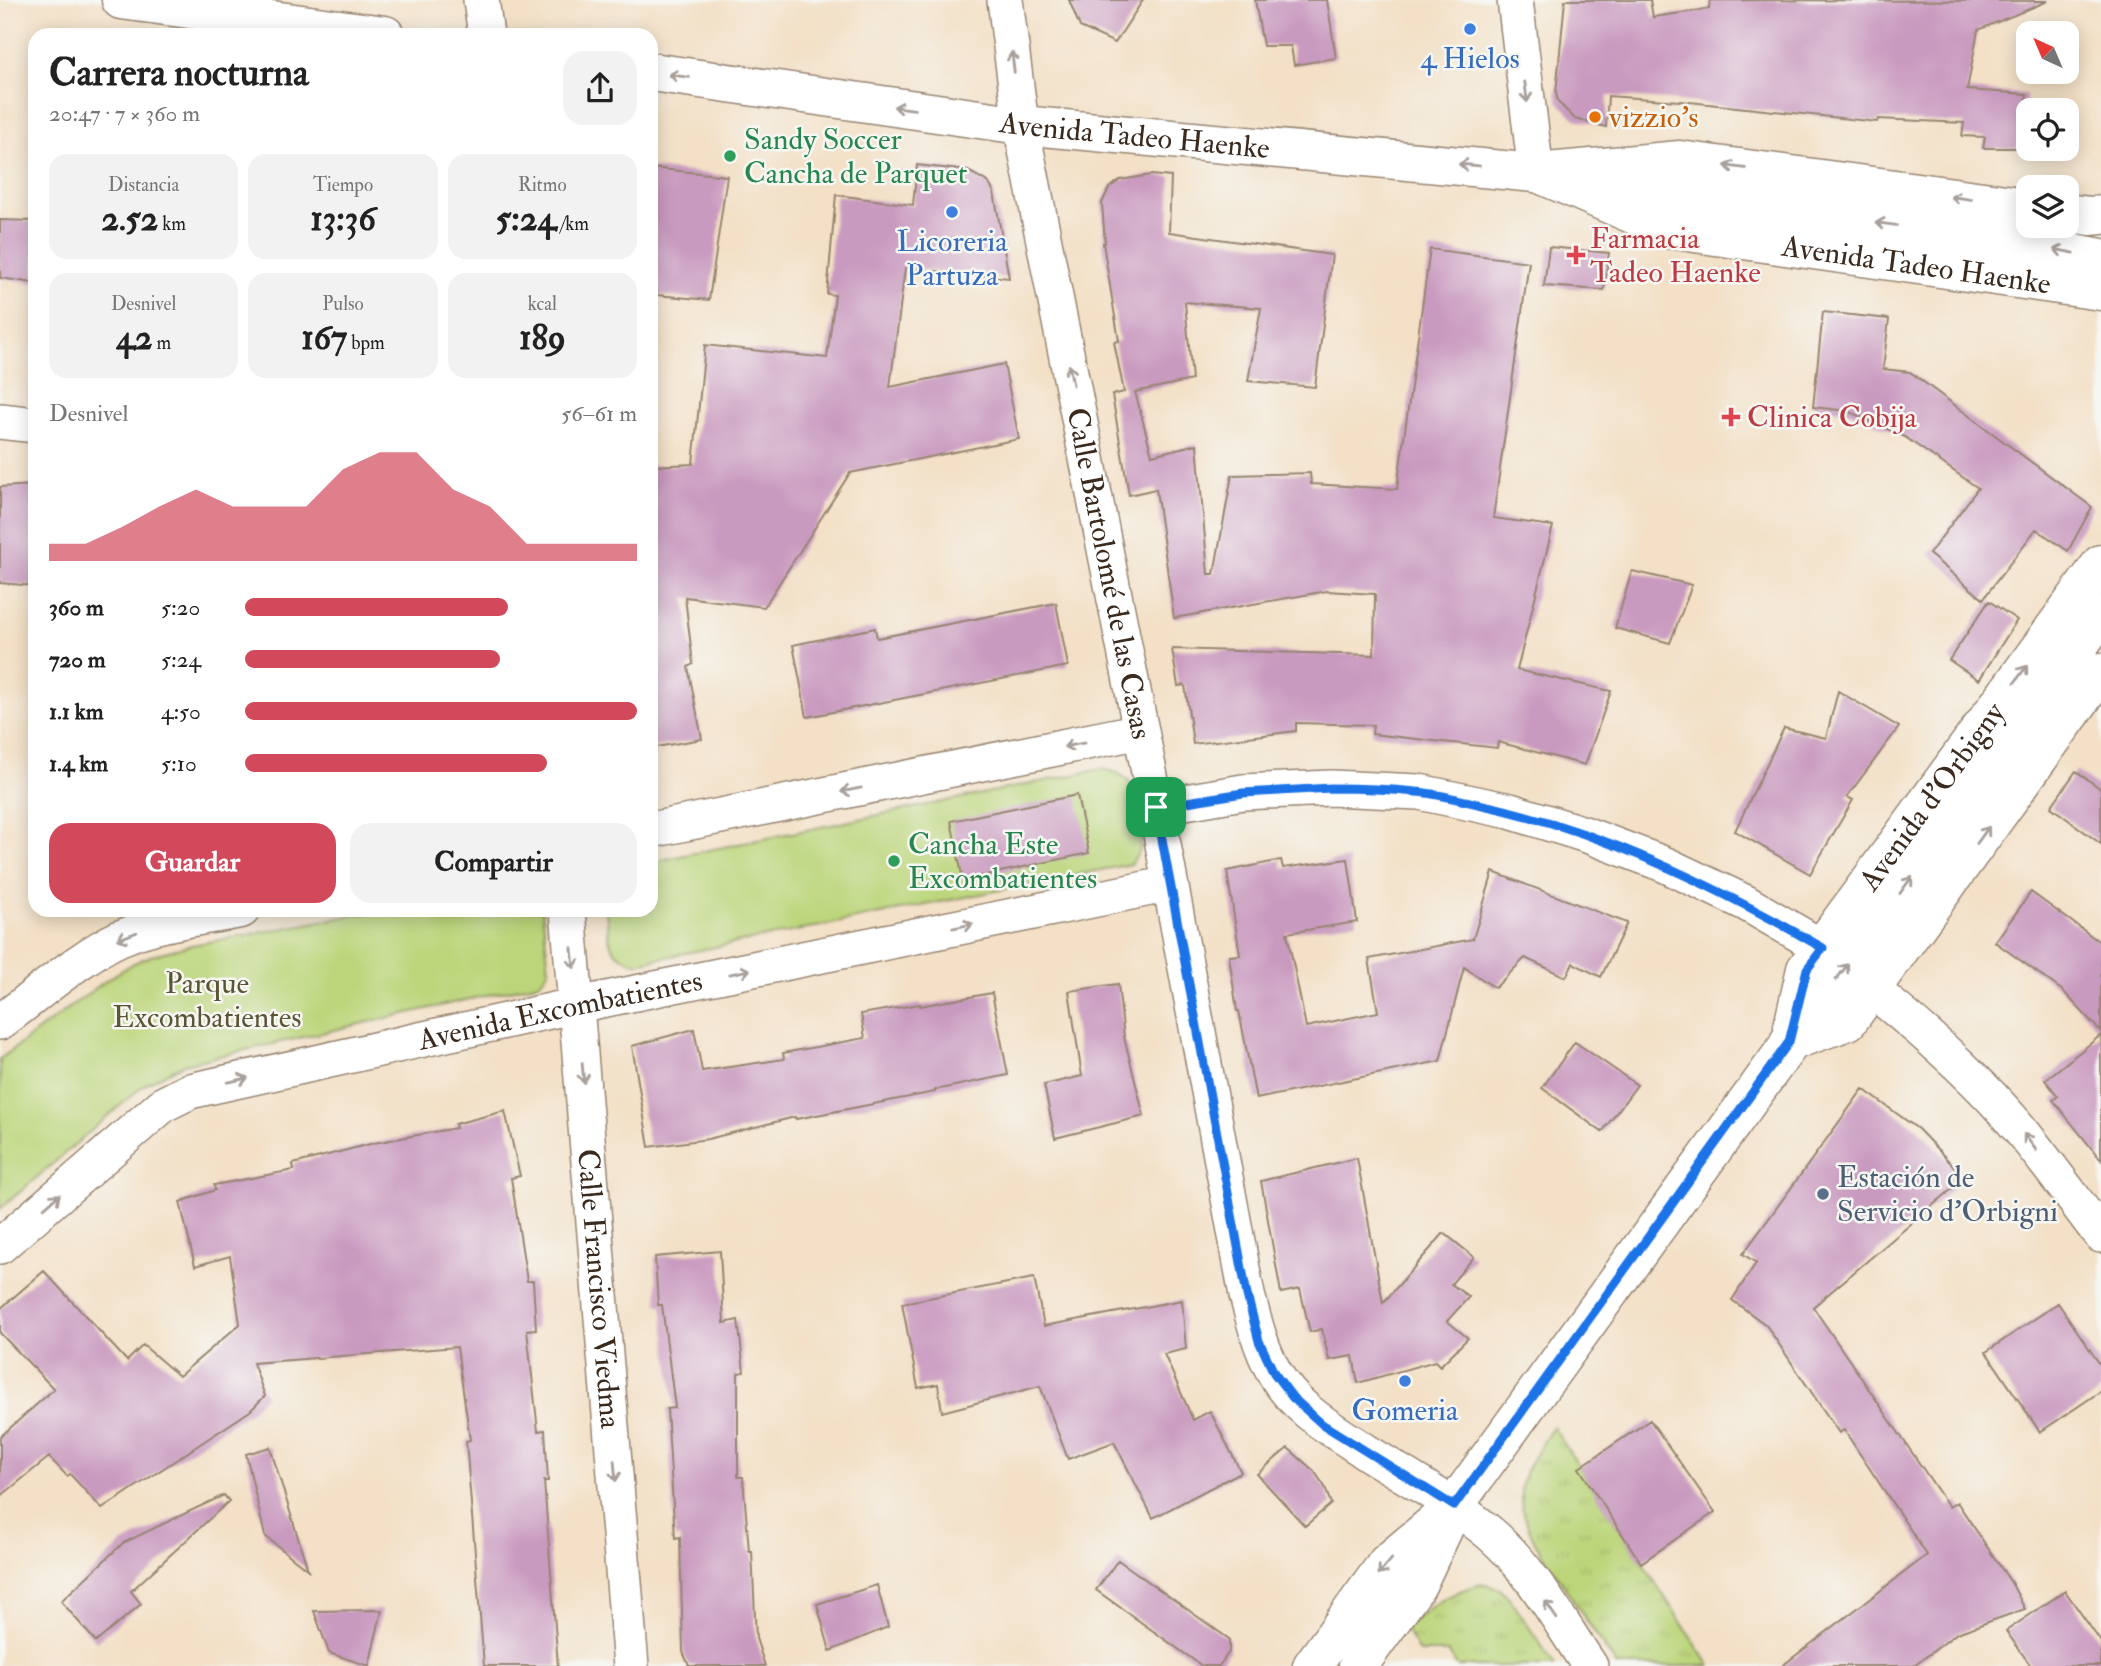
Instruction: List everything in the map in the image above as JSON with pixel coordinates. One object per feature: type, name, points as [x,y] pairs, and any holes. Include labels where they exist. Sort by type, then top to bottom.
[{"type":"main road","points":[[121,0],[332,28]]},
{"type":"main road","name":"Avenida Tadeo Haenke","points":[[658,73],[1021,125],[1536,173],[1667,229],[2101,291]]},
{"type":"main road","points":[[1536,173],[2016,225]]},
{"type":"main road","points":[[2079,215],[2101,215]]},
{"type":"main road","points":[[2055,238],[2101,258]]},
{"type":"main road","name":"Avenida d'Orbigny","points":[[1358,1666],[1417,1585],[1454,1506],[1789,1042],[1807,969],[2101,564]]},
{"type":"main road","points":[[1789,1042],[2101,615]]},
{"type":"main road","points":[[1789,1042],[1848,1021],[2101,672]]},
{"type":"main road","name":"Avenida d'Orbigny","points":[[1312,1666],[1387,1563],[1454,1506]]},
{"type":"street","points":[[481,0],[484,28]]},
{"type":"street","name":"Calle Bartolomé de las Casas","points":[[1005,0],[1021,125],[1156,807],[1247,1295],[1259,1341],[1280,1381],[1293,1398],[1322,1424],[1454,1506],[1492,1535],[1519,1562],[1590,1666]]},
{"type":"street","points":[[1515,0],[1536,173]]},
{"type":"street","points":[[0,421],[28,424]]},
{"type":"street","points":[[658,829],[1141,731]]},
{"type":"street","points":[[1156,807],[1243,793],[1331,788],[1419,792],[1485,805],[1587,835],[1666,866],[1746,903],[1823,948]]},
{"type":"street","name":"Avenida Excombatientes","points":[[0,1246],[164,1104],[190,1091],[577,1005],[1170,884]]},
{"type":"street","points":[[0,1022],[91,955],[119,939],[154,927],[206,917]]},
{"type":"street","name":"Calle Francisco Viedma","points":[[569,917],[631,1666]]},
{"type":"street","points":[[1871,989],[1975,1081],[2022,1131],[2101,1235]]},
{"type":"green space","points":[[1102,769],[1116,772],[1130,785],[1136,801],[1142,838],[1139,852],[1131,864],[636,963],[618,954],[610,944],[607,917],[658,917],[658,861]]},
{"type":"green space","name":"Parque Excombatientes","points":[[344,917],[543,917],[549,970],[540,982],[532,985],[184,1064],[145,1084],[0,1209],[0,1059],[108,979],[134,963],[192,945]]},
{"type":"green space","points":[[1553,1427],[1710,1666],[1617,1666],[1536,1544],[1522,1508],[1522,1482],[1533,1458]]},
{"type":"green space","points":[[1481,1584],[1500,1589],[1513,1603],[1555,1666],[1457,1666],[1448,1652],[1419,1652],[1405,1628],[1440,1601]]},
{"type":"building","points":[[1069,0],[1143,0],[1115,43],[1080,27]]},
{"type":"building","points":[[1255,0],[1327,0],[1336,58],[1294,65],[1291,46],[1263,46]]},
{"type":"building","points":[[1565,0],[1650,0],[1653,17],[1709,9],[1710,0],[2048,1],[1978,30],[1967,90],[2027,94],[2026,98],[2016,98],[2016,148],[1983,148],[1985,137],[1962,136],[1964,123],[1878,119],[1877,122],[1608,96],[1606,127],[1575,119],[1558,102],[1556,93]]},
{"type":"building","points":[[917,165],[968,171],[988,182],[994,192],[1009,278],[905,268],[890,387],[1004,364],[1019,439],[850,473],[764,607],[685,597],[693,664],[688,667],[702,739],[658,747],[658,466],[693,464],[705,345],[827,358],[835,295],[827,294],[836,195],[913,205]]},
{"type":"building","points":[[658,169],[727,176],[709,300],[658,295]]},
{"type":"building","points":[[1151,175],[1171,177],[1169,232],[1332,255],[1315,387],[1248,381],[1261,308],[1185,302],[1192,380],[1135,392],[1152,455],[1197,444],[1208,574],[1214,574],[1232,475],[1310,473],[1311,484],[1397,489],[1430,249],[1529,262],[1493,518],[1553,526],[1517,670],[1611,691],[1585,765],[1498,742],[1497,748],[1372,734],[1373,725],[1296,723],[1296,731],[1193,744],[1185,685],[1178,686],[1172,649],[1374,655],[1375,594],[1327,591],[1174,618],[1156,489],[1129,495],[1112,395],[1124,392],[1114,342],[1119,341],[1103,243],[1102,203],[1109,188],[1120,180]]},
{"type":"building","points":[[0,220],[28,221],[28,282],[0,278]]},
{"type":"building","points":[[1549,247],[1609,253],[1604,290],[1544,286]]},
{"type":"building","points":[[1823,312],[1889,319],[1883,369],[1910,372],[2092,507],[2068,551],[2036,529],[1983,599],[1929,554],[1978,488],[1905,437],[1848,411],[1813,407]]},
{"type":"building","points":[[28,485],[28,585],[0,583],[0,487]]},
{"type":"building","points":[[1632,571],[1692,585],[1670,643],[1615,628]]},
{"type":"building","points":[[1989,601],[2017,620],[1979,680],[1949,660]]},
{"type":"building","points":[[1056,603],[1068,666],[807,717],[793,645],[875,628],[877,638]]},
{"type":"building","points":[[1838,691],[1899,727],[1847,797],[1853,800],[1810,874],[1735,831],[1784,728],[1826,738]]},
{"type":"building","points":[[2076,771],[2101,789],[2101,844],[2051,807]]},
{"type":"building","points":[[1077,795],[1089,853],[963,880],[951,821]]},
{"type":"building","points":[[1348,859],[1357,922],[1287,933],[1306,1027],[1378,1012],[1369,959],[1473,939],[1493,872],[1627,923],[1601,977],[1573,963],[1566,977],[1525,958],[1495,988],[1464,967],[1440,1061],[1256,1099],[1237,1011],[1229,956],[1240,955],[1227,871],[1281,860],[1283,868]]},
{"type":"building","points":[[2031,892],[2101,943],[2101,1032],[2063,991],[1995,942]]},
{"type":"building","points":[[1118,984],[1124,1037],[1144,1116],[1055,1138],[1044,1085],[1082,1076],[1069,991]]},
{"type":"building","points":[[992,993],[1008,1075],[935,1092],[796,1119],[795,1117],[708,1139],[649,1147],[632,1046],[694,1029],[702,1071],[784,1059],[783,1053],[865,1038],[861,1014]]},
{"type":"building","points":[[2101,1035],[2101,1160],[2053,1100],[2058,1096],[2045,1080]]},
{"type":"building","points":[[1575,1042],[1637,1085],[1602,1132],[1542,1088]]},
{"type":"building","points":[[1863,1089],[1918,1129],[1965,1178],[1813,1307],[1949,1507],[1957,1502],[2012,1584],[2025,1609],[1957,1633],[1914,1666],[1782,1666],[1927,1555],[1844,1430],[1839,1433],[1766,1325],[1732,1300],[1756,1263],[1743,1254]]},
{"type":"building","points":[[505,1111],[520,1176],[511,1178],[527,1281],[533,1281],[536,1329],[527,1330],[538,1431],[545,1430],[548,1481],[544,1481],[558,1666],[484,1666],[466,1441],[470,1440],[457,1347],[253,1363],[265,1396],[250,1411],[102,1509],[70,1474],[67,1476],[49,1457],[0,1497],[0,1437],[54,1389],[0,1333],[0,1309],[44,1271],[127,1361],[143,1345],[179,1376],[240,1324],[230,1256],[195,1266],[180,1202],[215,1190],[214,1185],[294,1170],[293,1164],[374,1143],[456,1128],[455,1124]]},
{"type":"building","points":[[1357,1158],[1383,1303],[1444,1233],[1474,1257],[1451,1284],[1469,1297],[1447,1321],[1468,1338],[1440,1366],[1435,1361],[1358,1383],[1353,1356],[1329,1360],[1322,1329],[1310,1332],[1300,1289],[1281,1293],[1261,1181]]},
{"type":"building","points":[[720,1251],[724,1323],[738,1320],[744,1372],[738,1373],[738,1477],[743,1477],[749,1551],[752,1551],[756,1638],[765,1666],[689,1666],[683,1652],[680,1537],[675,1538],[667,1409],[675,1408],[662,1305],[658,1305],[655,1257]]},
{"type":"building","points":[[1034,1278],[1044,1326],[1182,1300],[1186,1349],[1164,1354],[1193,1420],[1210,1411],[1241,1472],[1153,1518],[1114,1442],[1068,1459],[1040,1386],[942,1412],[938,1384],[918,1388],[902,1303]]},
{"type":"building","points":[[2058,1303],[2101,1366],[2101,1391],[2040,1432],[1986,1352]]},
{"type":"building","points":[[1650,1420],[1715,1512],[1641,1563],[1579,1468]]},
{"type":"building","points":[[270,1447],[308,1570],[265,1536],[246,1454]]},
{"type":"building","points":[[1288,1448],[1314,1471],[1325,1487],[1331,1504],[1305,1526],[1257,1474]]},
{"type":"building","points":[[224,1495],[229,1501],[131,1591],[141,1604],[96,1642],[61,1601],[123,1543]]},
{"type":"building","points":[[1118,1560],[1229,1639],[1229,1652],[1219,1666],[1202,1666],[1096,1590]]},
{"type":"building","points":[[877,1585],[888,1627],[830,1651],[817,1604]]},
{"type":"building","points":[[2065,1591],[2101,1642],[2101,1666],[2031,1666],[2006,1631]]},
{"type":"building","points":[[382,1610],[369,1666],[329,1653],[314,1611]]},
{"type":"place","name":"4 Hielos","points":[[1470,29]]},
{"type":"place","name":"vizzio's","points":[[1595,117]]},
{"type":"place","name":"Sandy Soccer Cancha de Parquet","points":[[730,156]]},
{"type":"place","name":"Licoreria Partuza","points":[[952,212]]},
{"type":"place","name":"Farmacia Tadeo Haenke","points":[[1576,255]]},
{"type":"place","name":"Clinica Cobija","points":[[1731,417]]},
{"type":"place","name":"Cancha Este Excombatientes","points":[[894,861]]},
{"type":"place","name":"Estación de Servicio d'Orbigni","points":[[1823,1194]]},
{"type":"place","name":"Gomeria","points":[[1405,1381]]},
{"type":"route","points":[[1348,788],[1419,792],[1510,811],[1587,835],[1666,866],[1746,903],[1823,948],[1807,969],[1789,1042],[1454,1506],[1322,1424],[1293,1398],[1274,1373],[1259,1341],[1247,1295],[1156,807],[1243,793],[1348,788]]}]
